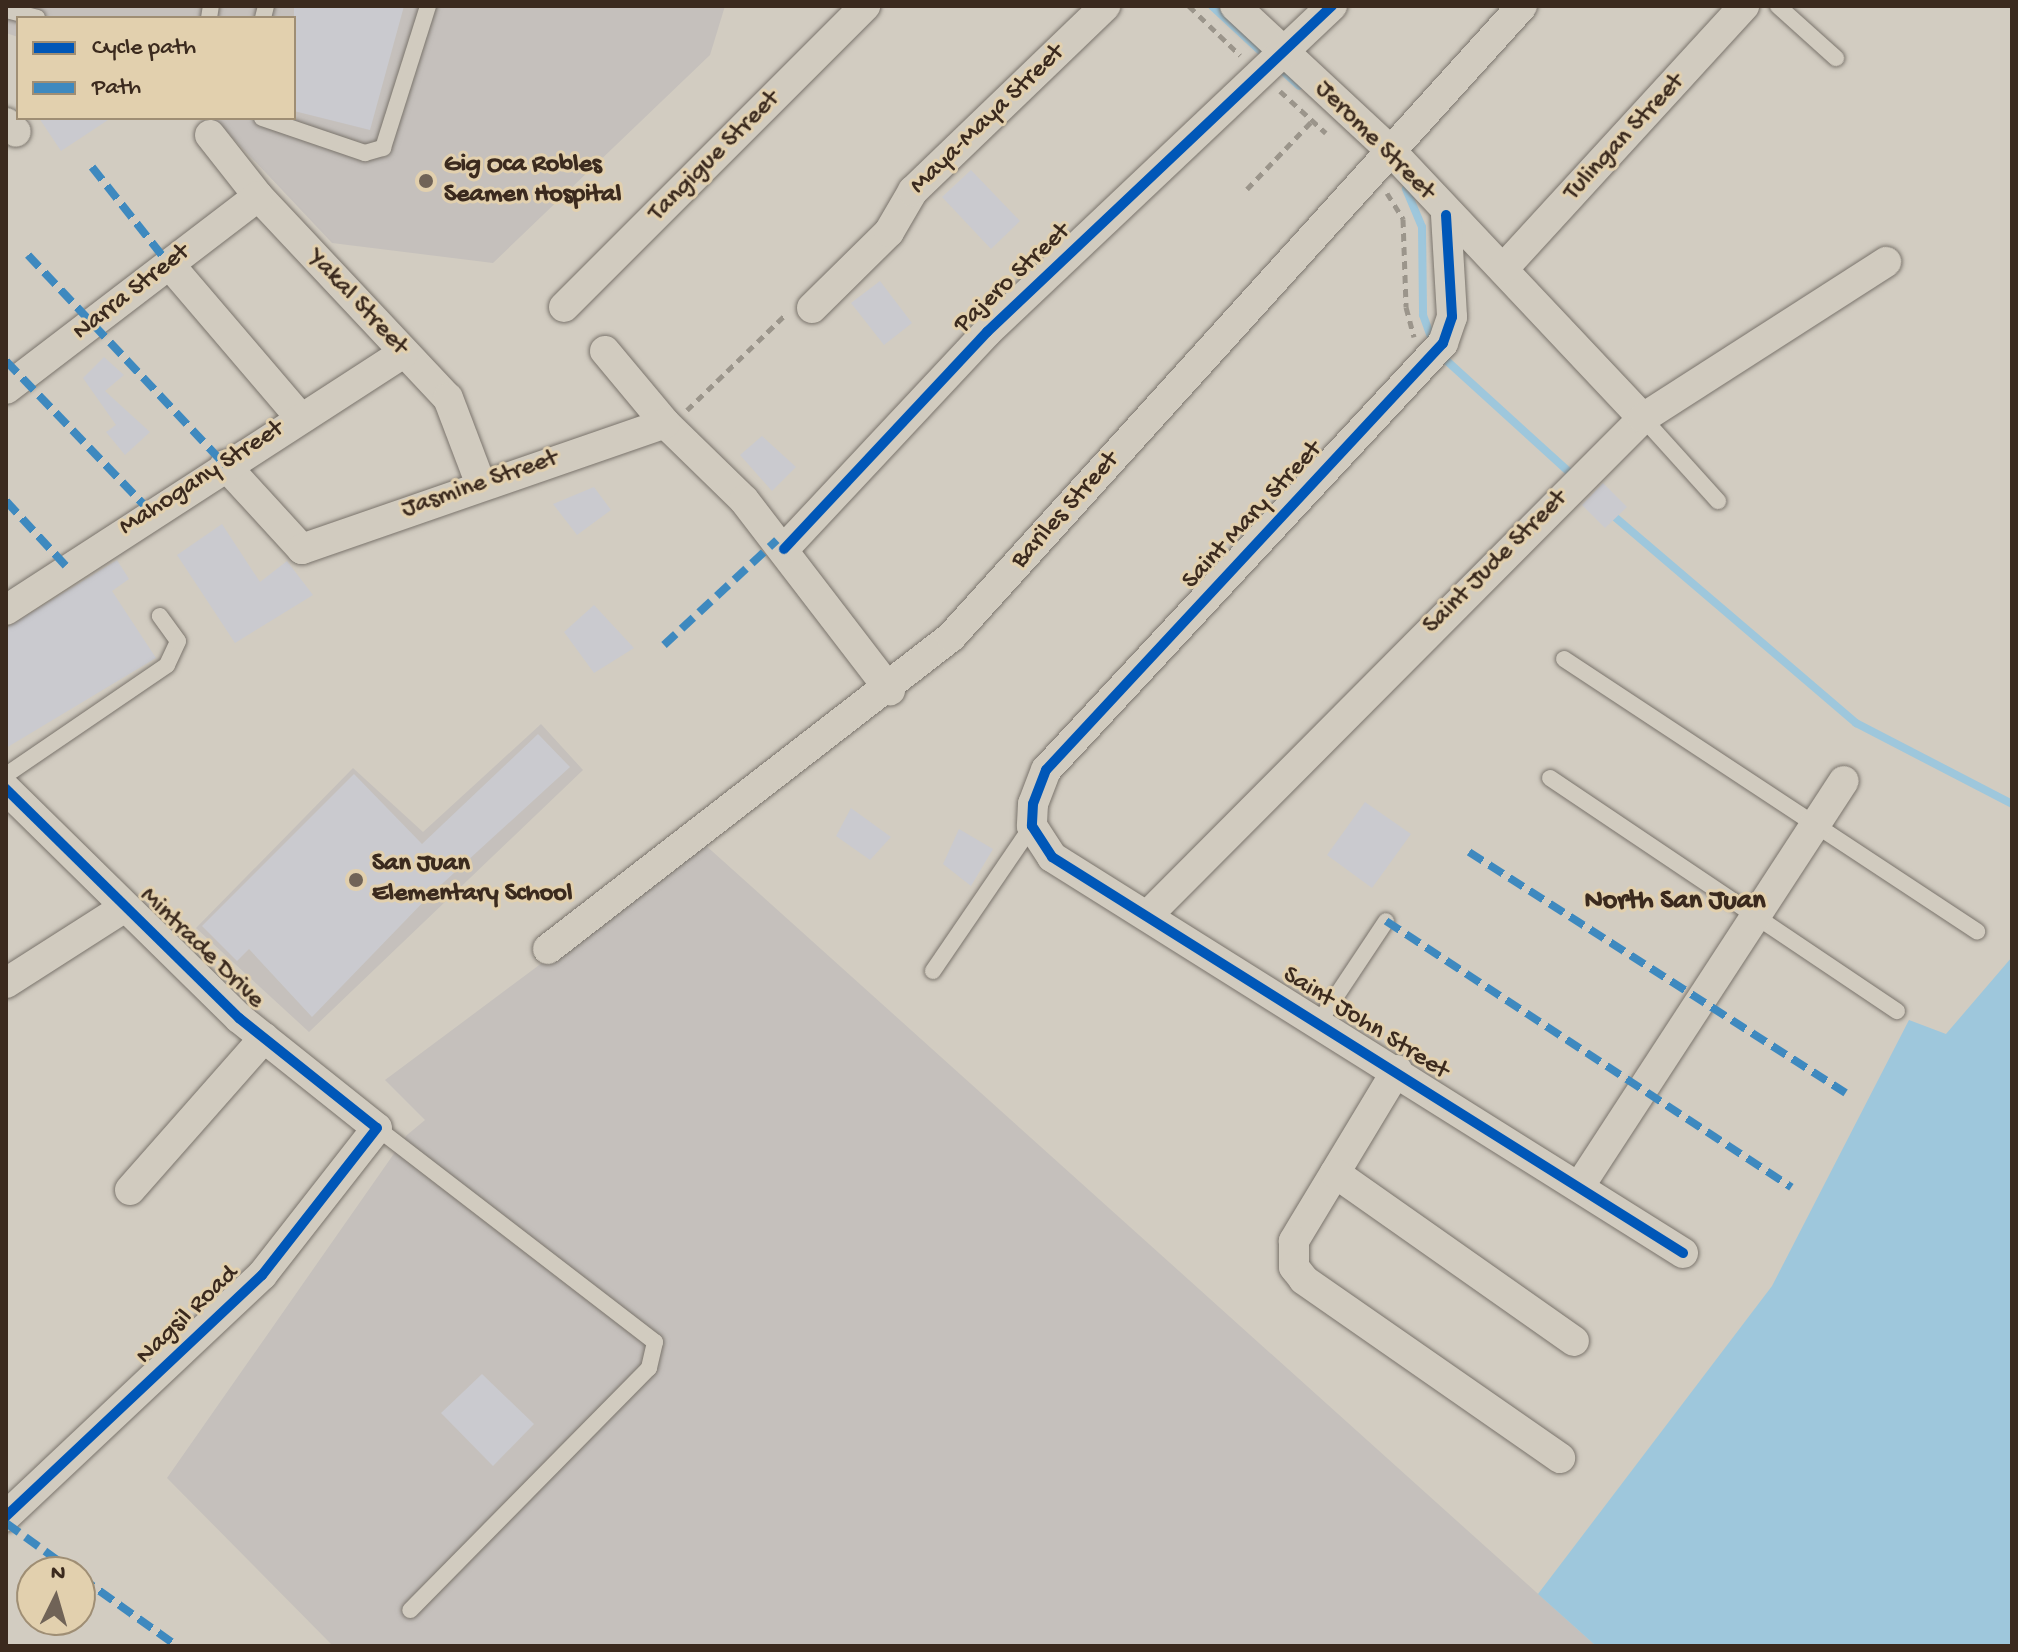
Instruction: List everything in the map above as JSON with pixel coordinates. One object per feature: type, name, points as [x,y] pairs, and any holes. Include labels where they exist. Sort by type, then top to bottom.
[{"type":"street","name":"Tangigue Street","points":[[564,307],[865,6]]},
{"type":"street","name":"Maya-Maya Street","points":[[812,308],[889,232],[913,191],[1105,6]]},
{"type":"street","name":"Jerome Street","points":[[1235,6],[1392,152],[1446,215],[1503,269],[1643,418]]},
{"type":"street","name":"Pajero Street","points":[[784,549],[987,332],[1285,55],[1332,6]]},
{"type":"street","name":"Bariles Street","points":[[548,949],[890,690],[951,637],[1522,6]]},
{"type":"street","name":"Tulingan Street","points":[[1503,269],[1744,6]]},
{"type":"street","name":"Yakal Street","points":[[210,135],[258,196],[448,398],[481,485]]},
{"type":"street","name":"Narra Street","points":[[6,389],[258,196]]},
{"type":"street","name":"Saint Mary Street","points":[[1032,826],[1033,804],[1046,770],[1443,343],[1452,317],[1446,215]]},
{"type":"street","name":"Saint Jude Street","points":[[1148,915],[1643,418],[1886,262]]},
{"type":"street","points":[[169,264],[299,416]]},
{"type":"street","points":[[605,351],[665,423],[784,549],[890,690]]},
{"type":"street","name":"Mahogany Street","points":[[6,610],[299,416],[403,353]]},
{"type":"street","name":"Jasmine Street","points":[[225,465],[296,548],[314,547],[481,485],[665,423]]},
{"type":"street","points":[[1581,1184],[1844,781]]},
{"type":"street","name":"Mintrade Drive","points":[[6,789],[264,1038],[377,1128]]},
{"type":"street","name":"Saint John Street","points":[[1032,826],[1052,857],[1581,1184],[1683,1253]]},
{"type":"street","points":[[6,983],[125,907]]},
{"type":"street","points":[[130,1190],[264,1038]]},
{"type":"street","points":[[1397,1070],[1294,1241],[1294,1267],[1304,1280],[1560,1458]]},
{"type":"street","name":"Nagsil Road","points":[[6,1516],[262,1275],[377,1128]]},
{"type":"street","points":[[1335,1173],[1574,1341]]},
{"type":"lane","points":[[268,120],[365,153],[383,148],[428,6]]},
{"type":"lane","points":[[1778,6],[1836,58]]},
{"type":"lane","points":[[6,10],[29,16]]},
{"type":"lane","points":[[1643,418],[1718,501]]},
{"type":"lane","points":[[6,775],[167,665],[178,641],[160,616]]},
{"type":"lane","points":[[1564,659],[1977,931]]},
{"type":"lane","points":[[1550,778],[1897,1011]]},
{"type":"lane","points":[[933,971],[1032,826]]},
{"type":"lane","points":[[1319,1022],[1386,921]]},
{"type":"lane","points":[[377,1128],[655,1342],[649,1368],[410,1610]]},
{"type":"path","points":[[1247,189],[1320,112]]},
{"type":"path","points":[[665,423],[685,413],[795,305],[812,308]]},
{"type":"shaded area","name":"Gig Oca Robles Seamen Hospital","points":[[6,6],[725,6],[710,55],[493,263],[332,243],[216,120],[296,120],[296,16],[16,16],[16,36],[6,33]]},
{"type":"shaded area","name":"San Juan Elementary School","points":[[541,724],[583,770],[309,1032],[196,928],[353,768],[423,832]]},
{"type":"shaded area","points":[[703,843],[1596,1646],[333,1646],[167,1478],[407,1135],[425,1120],[385,1080]]},
{"type":"water","points":[[2012,957],[2012,1646],[1596,1646],[1538,1594],[1772,1286],[1909,1020],[1946,1034]]},
{"type":"building","points":[[294,6],[404,6],[370,130],[296,112]]},
{"type":"building","points":[[40,120],[108,120],[61,151]]},
{"type":"building","points":[[971,170],[1020,221],[991,249],[942,197]]},
{"type":"building","points":[[880,281],[912,323],[884,345],[851,303]]},
{"type":"building","points":[[104,357],[124,375],[105,391],[150,432],[125,455],[106,432],[116,425],[83,378]]},
{"type":"building","points":[[762,436],[796,467],[772,491],[740,455]]},
{"type":"building","points":[[1603,483],[1627,507],[1605,528],[1582,505]]},
{"type":"building","points":[[594,487],[611,510],[577,535],[553,504]]},
{"type":"building","points":[[222,524],[260,582],[287,561],[313,595],[235,643],[177,555]]},
{"type":"building","points":[[117,560],[129,579],[112,591],[156,658],[6,748],[6,628]]},
{"type":"building","points":[[594,605],[634,648],[594,673],[564,632]]},
{"type":"building","name":"San Juan Elementary School","points":[[538,734],[570,767],[431,894],[312,1017],[249,949],[237,961],[202,926],[354,774],[422,844]]},
{"type":"building","points":[[1365,802],[1411,834],[1372,888],[1327,855]]},
{"type":"building","points":[[851,808],[891,837],[870,860],[836,836]]},
{"type":"building","points":[[959,829],[993,849],[971,886],[943,864]]},
{"type":"building","points":[[482,1374],[534,1424],[493,1466],[441,1413]]},
{"type":"waterway","points":[[1212,6],[1267,57]]},
{"type":"waterway","points":[[1282,70],[1299,86]]},
{"type":"waterway","points":[[1406,189],[1422,227],[1423,315],[1433,343]]},
{"type":"waterway","points":[[1447,361],[1571,474]]},
{"type":"waterway","points":[[1616,518],[1856,723],[2012,804]]},
{"type":"marked path","points":[[92,167],[169,264]]},
{"type":"marked path","points":[[28,255],[225,465]]},
{"type":"marked path","points":[[6,361],[150,511]]},
{"type":"marked path","points":[[6,501],[66,566]]},
{"type":"marked path","points":[[664,645],[777,540]]},
{"type":"marked path","points":[[1469,852],[1846,1093]]},
{"type":"marked path","points":[[1386,921],[1791,1187]]},
{"type":"marked path","points":[[6,1523],[52,1556]]},
{"type":"marked path","points":[[96,1588],[177,1646]]},
{"type":"cycle path","points":[[784,549],[987,332],[1332,6]]},
{"type":"cycle path","points":[[1446,215],[1452,317],[1443,343],[1046,770],[1033,804],[1032,826],[1052,857],[1683,1253]]},
{"type":"cycle path","points":[[6,789],[239,1018],[377,1128],[262,1275],[6,1516]]},
{"type":"place","name":"Gig Oca Robles Seamen Hospital","points":[[426,181]]},
{"type":"place","name":"San Juan Elementary School","points":[[356,880]]},
{"type":"district","name":"North San Juan","points":[[1675,902]]}]
